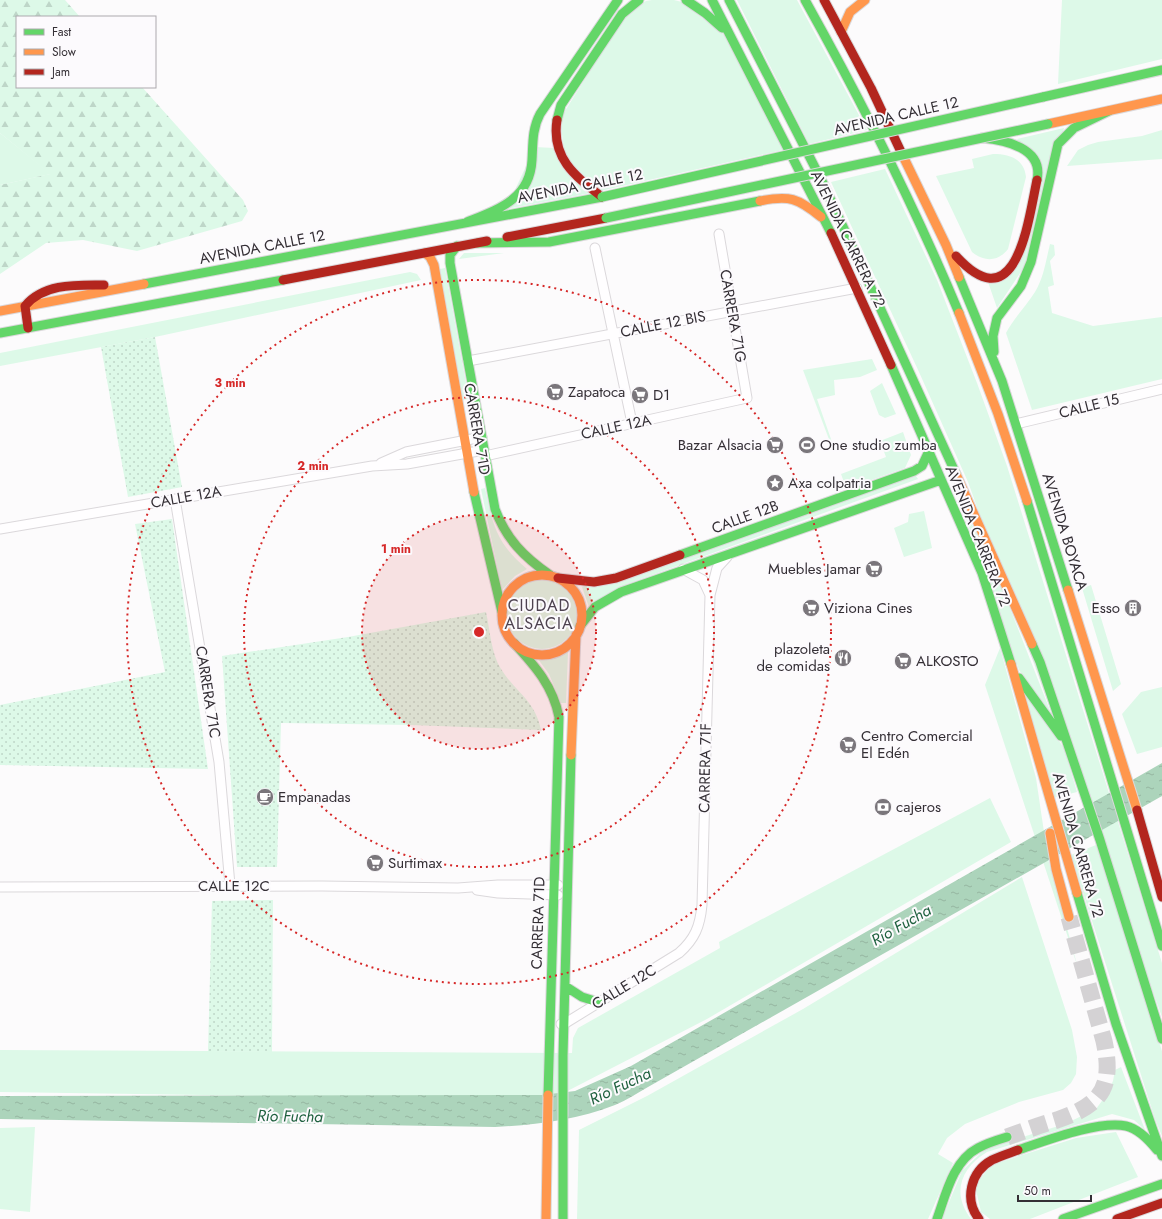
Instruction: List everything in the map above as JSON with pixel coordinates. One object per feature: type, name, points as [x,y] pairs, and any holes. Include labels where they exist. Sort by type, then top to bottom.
[{"type":"main road","points":[[467,222],[505,204],[518,196],[527,184],[531,172],[534,131],[538,116],[618,0]]},
{"type":"main road","points":[[602,197],[571,172],[562,159],[557,145],[556,120],[561,105],[622,14],[640,0]]},
{"type":"main road","points":[[686,0],[705,13],[732,38]]},
{"type":"main road","name":"AVENIDA CARRERA 72","points":[[712,0],[826,222],[857,288],[982,573],[1012,668],[1042,774],[1048,803],[1066,857],[1116,1024],[1162,1155]]},
{"type":"main road","name":"AVENIDA CARRERA 72","points":[[729,0],[824,185],[860,259],[1037,655],[1050,688],[1100,840],[1162,1039]]},
{"type":"main road","points":[[805,0],[849,80],[898,176],[951,293],[989,388],[1028,509],[1108,771],[1127,827],[1162,946]]},
{"type":"main road","points":[[824,0],[929,208],[986,340],[1002,381],[1030,469],[1028,509]]},
{"type":"main road","points":[[841,32],[850,12],[865,0]]},
{"type":"main road","points":[[755,50],[758,90]]},
{"type":"main road","name":"AVENIDA CALLE 12","points":[[0,311],[602,197],[1162,70]]},
{"type":"main road","points":[[0,333],[606,218],[1162,99]]},
{"type":"main road","points":[[1002,381],[993,345],[994,325],[1000,312],[1016,293],[1026,277],[1058,144],[1064,136],[1074,128],[1109,111]]},
{"type":"main road","points":[[946,245],[965,268],[978,275],[989,278],[999,276],[1010,270],[1017,263],[1038,175],[1037,165],[1031,155],[1012,143],[982,138]]},
{"type":"main road","points":[[898,176],[929,208]]},
{"type":"main road","points":[[478,243],[539,243],[558,241],[779,197],[796,200],[805,204],[826,222]]},
{"type":"main road","name":"CARRERA 71D","points":[[458,246],[450,255],[450,263],[495,508],[508,538],[530,561],[554,577]]},
{"type":"main road","name":"CARRERA 71D","points":[[425,253],[430,257],[434,265],[479,517],[502,612]]},
{"type":"main road","points":[[25,306],[28,328]]},
{"type":"main road","points":[[986,340],[989,388]]},
{"type":"main road","name":"CALLE 12B","points":[[554,577],[594,582],[616,578],[914,471],[922,466],[929,451]]},
{"type":"main road","name":"AVENIDA BOYACA","points":[[1030,469],[1140,820],[1162,896]]},
{"type":"main road","name":"CALLE 12B","points":[[580,626],[595,607],[621,592],[683,569],[941,480]]},
{"type":"main road","points":[[535,575],[554,577],[566,583],[578,598],[581,607],[580,626],[576,635],[560,650],[547,654],[526,651],[514,643],[504,626],[502,612],[504,605],[510,591],[521,581],[535,575]]},
{"type":"main road","name":"CARRERA 71D","points":[[563,1219],[564,1024],[576,635]]},
{"type":"main road","name":"CARRERA 71D","points":[[514,643],[544,676],[553,692],[559,717],[549,1024],[546,1219]]},
{"type":"main road","points":[[1077,667],[1098,687]]},
{"type":"main road","points":[[1012,668],[1070,748]]},
{"type":"main road","points":[[1048,803],[1055,862],[1069,917]]},
{"type":"main road","points":[[565,986],[582,997],[598,1002]]},
{"type":"main road","points":[[979,1219],[971,1207],[970,1198],[970,1189],[975,1175],[983,1165],[1011,1152],[1094,1128],[1118,1125],[1126,1126],[1144,1136],[1162,1155]]},
{"type":"main road","points":[[937,1219],[962,1160],[971,1152],[983,1145],[1007,1137]]},
{"type":"main road","points":[[1063,1219],[1162,1184]]},
{"type":"main road","points":[[1116,1219],[1162,1203]]},
{"type":"street","name":"CARRERA 71G","points":[[719,234],[747,398]]},
{"type":"street","points":[[596,248],[632,423]]},
{"type":"street","name":"CALLE 12 BIS","points":[[468,361],[857,288]]},
{"type":"street","name":"CALLE 15","points":[[1016,424],[1162,389]]},
{"type":"street","name":"CALLE 12A","points":[[0,529],[372,466],[407,464],[467,453],[484,453],[747,398]]},
{"type":"street","name":"CALLE 12A","points":[[372,466],[406,452],[482,437]]},
{"type":"street","name":"CARRERA 71C","points":[[175,499],[219,762],[230,886]]},
{"type":"street","name":"CARRERA 71F","points":[[694,939],[701,918],[702,905],[710,595],[717,568],[730,553]]},
{"type":"street","points":[[683,569],[703,580],[710,595]]},
{"type":"street","name":"CALLE 12C","points":[[0,885],[458,888],[498,885],[568,885]]},
{"type":"street","name":"CALLE 12C","points":[[458,888],[498,893],[568,896]]},
{"type":"street","name":"CALLE 12C","points":[[564,1024],[679,954],[694,939]]},
{"type":"street","points":[[549,1024],[564,1024]]},
{"type":"green space","points":[[0,0],[65,0],[79,16],[16,16],[16,88],[143,88],[243,200],[248,211],[242,221],[137,251],[83,240],[46,243],[0,274],[0,185],[50,174],[0,133]]},
{"type":"green space","points":[[674,0],[682,2],[724,35],[783,150],[600,191],[565,157],[560,119],[624,16],[646,1]]},
{"type":"green space","points":[[737,0],[797,0],[867,130],[809,144]]},
{"type":"green space","points":[[1062,0],[1162,0],[1162,59],[1058,84]]},
{"type":"green space","points":[[1064,128],[1026,264],[997,308],[988,282],[1005,278],[1042,176],[1017,139]]},
{"type":"green space","points":[[1162,130],[1162,159],[1067,166],[1078,150],[1088,145],[1098,142],[1142,136]]},
{"type":"green space","points":[[0,133],[51,174],[0,185]]},
{"type":"green space","points":[[535,147],[554,148],[591,193],[501,210],[507,207]]},
{"type":"green space","points":[[993,154],[1005,155],[1015,159],[1022,166],[1026,177],[1008,249],[1000,256],[986,259],[981,258],[972,252],[936,176],[974,168],[972,159]]},
{"type":"green space","points":[[885,169],[937,280],[1007,466],[1162,963],[1162,1017],[968,482],[831,182]]},
{"type":"green space","points":[[1050,244],[1054,245],[1055,255],[1050,261],[1054,285],[1048,287],[1052,313],[1093,326],[1162,317],[1162,379],[1032,410],[1006,333],[1035,292],[1041,280]]},
{"type":"green space","points":[[464,253],[504,253],[459,259]]},
{"type":"green space","points":[[445,268],[469,399],[463,400],[440,269]]},
{"type":"green space","points":[[410,272],[417,274],[421,280],[155,337],[0,366],[0,353]]},
{"type":"green space","points":[[155,337],[182,487],[128,497],[101,347]]},
{"type":"green space","points":[[872,359],[877,370],[860,377],[834,380],[835,395],[817,399],[832,442],[830,442],[803,370]]},
{"type":"green space","points":[[882,383],[896,414],[885,418],[879,415],[870,391]]},
{"type":"green space","points":[[903,432],[911,455],[905,468],[852,487],[845,485],[841,474],[886,457],[880,441]]},
{"type":"green space","points":[[916,476],[918,479],[627,584],[589,607],[582,587]]},
{"type":"green space","points":[[485,488],[497,533],[508,551],[527,569],[515,576],[502,590],[481,489]]},
{"type":"green space","points":[[958,496],[997,575],[1053,718],[1019,670]]},
{"type":"green space","points":[[924,511],[932,548],[904,557],[894,528],[908,522],[909,514]]},
{"type":"green space","points":[[172,519],[208,769],[0,765],[0,705],[165,672],[135,524]]},
{"type":"green space","points":[[542,579],[555,582],[567,589],[574,601],[577,614],[574,627],[567,639],[555,646],[542,649],[529,646],[517,639],[510,627],[507,614],[510,601],[517,589],[529,582]]},
{"type":"green space","points":[[1091,585],[1121,684],[1113,691],[1082,588]]},
{"type":"green space","points":[[486,612],[493,649],[498,663],[507,677],[530,704],[541,730],[411,725],[281,723],[277,867],[237,867],[222,656],[348,637]]},
{"type":"green space","points":[[1000,648],[1036,778],[1048,859],[1078,968],[985,685]]},
{"type":"green space","points":[[568,652],[566,703],[561,703],[549,674],[538,659],[554,658]]},
{"type":"green space","points":[[1162,687],[1162,747],[1137,754],[1122,714],[1141,692]]},
{"type":"green space","points":[[1022,690],[1064,748],[1077,792],[1053,798]]},
{"type":"green space","points":[[990,798],[1011,842],[707,1019],[550,1100],[0,1092],[0,1050],[572,1053],[573,1038],[578,1028],[720,948],[719,942]]},
{"type":"green space","points":[[1096,845],[1162,1051],[1162,1136],[1155,1119],[1071,855]]},
{"type":"green space","points":[[1022,877],[1072,1030],[1077,1057],[1076,1074],[1071,1083],[1063,1090],[1019,1102],[965,1124],[947,1138],[938,1154],[953,1163],[928,1219],[577,1219],[579,1130],[647,1096],[803,1009]]},
{"type":"green space","points":[[273,900],[272,1052],[208,1051],[212,901]]},
{"type":"green space","points":[[1121,1067],[1145,1130],[1134,1120],[1112,1114],[987,1152],[978,1158],[965,1173],[962,1182],[960,1191],[961,1200],[971,1219],[942,1219],[962,1171],[986,1148],[1065,1124],[1096,1109],[1107,1094],[1113,1081],[1115,1070]]},
{"type":"green space","points":[[35,1127],[30,1212],[0,1209],[0,1128]]},
{"type":"green space","points":[[1116,1132],[1138,1177],[1030,1219],[990,1219],[981,1212],[975,1186],[991,1165],[1076,1138]]},
{"type":"water","name":"Río Fucha","points":[[1162,763],[1162,796],[628,1099],[600,1110],[556,1121],[495,1127],[0,1119],[0,1096],[542,1095],[575,1091],[631,1066]]},
{"type":"tunnel","points":[[1007,1137],[1057,1120],[1084,1108],[1094,1101],[1101,1092],[1105,1083],[1107,1057],[1104,1041],[1069,917]]},
{"type":"traffic: fast","points":[[467,222],[511,201],[526,184],[530,173],[534,131],[537,120],[618,0]]},
{"type":"traffic: fast","points":[[557,120],[561,105],[622,14],[639,0]]},
{"type":"traffic: fast","points":[[686,0],[705,13],[722,28]]},
{"type":"traffic: fast","points":[[712,0],[831,233]]},
{"type":"traffic: fast","points":[[729,0],[824,185],[956,474]]},
{"type":"traffic: fast","points":[[805,0],[847,77],[906,193],[959,313]]},
{"type":"traffic: fast","points":[[1043,97],[1162,70]]},
{"type":"traffic: fast","points":[[602,197],[1043,97]]},
{"type":"traffic: fast","points":[[994,352],[993,336],[997,318],[1021,286],[1031,262],[1058,144],[1074,128],[1109,111]]},
{"type":"traffic: fast","points":[[606,218],[1048,124]]},
{"type":"traffic: fast","points":[[982,138],[1011,144],[1029,153],[1035,160],[1038,169],[1037,180]]},
{"type":"traffic: fast","points":[[144,284],[602,197]]},
{"type":"traffic: fast","points":[[478,243],[549,242],[760,201]]},
{"type":"traffic: fast","points":[[457,246],[450,255],[450,263],[495,509],[499,520],[510,538],[524,554],[550,575]]},
{"type":"traffic: fast","points":[[959,277],[1002,381],[1068,590]]},
{"type":"traffic: fast","points":[[0,333],[283,280]]},
{"type":"traffic: fast","points":[[891,365],[982,573],[1011,664]]},
{"type":"traffic: fast","points":[[680,555],[914,471],[922,466],[929,451]]},
{"type":"traffic: fast","points":[[580,626],[595,607],[621,592],[941,480]]},
{"type":"traffic: fast","points":[[474,492],[502,612]]},
{"type":"traffic: fast","points":[[1027,501],[1162,946]]},
{"type":"traffic: fast","points":[[514,643],[536,668],[548,686],[559,717],[548,1095]]},
{"type":"traffic: fast","points":[[1032,644],[1040,662],[1100,840],[1162,1039]]},
{"type":"traffic: fast","points":[[1019,678],[1061,736]]},
{"type":"traffic: fast","points":[[563,1219],[563,1056],[571,755]]},
{"type":"traffic: fast","points":[[1077,893],[1116,1024],[1162,1156]]},
{"type":"traffic: fast","points":[[565,986],[582,997],[598,1002]]},
{"type":"traffic: fast","points":[[1018,1150],[1072,1132],[1115,1125],[1131,1127],[1147,1139],[1157,1150]]},
{"type":"traffic: fast","points":[[937,1219],[947,1189],[962,1161],[978,1148],[1007,1137]]},
{"type":"traffic: fast","points":[[1063,1219],[1162,1184]]},
{"type":"traffic: slow","points":[[841,32],[850,12],[865,0]]},
{"type":"traffic: slow","points":[[1048,124],[1162,99]]},
{"type":"traffic: slow","points":[[902,154],[946,245],[959,277]]},
{"type":"traffic: slow","points":[[760,201],[786,198],[799,202],[821,217]]},
{"type":"traffic: slow","points":[[425,253],[430,257],[434,265],[474,492]]},
{"type":"traffic: slow","points":[[0,311],[144,284]]},
{"type":"traffic: slow","points":[[959,313],[998,414],[1027,501]]},
{"type":"traffic: slow","points":[[956,474],[1032,644]]},
{"type":"traffic: slow","points":[[542,575],[557,578],[570,587],[579,600],[582,615],[579,630],[570,643],[557,652],[542,655],[527,652],[514,643],[505,630],[502,615],[505,600],[514,587],[527,578],[542,575]]},
{"type":"traffic: slow","points":[[1068,590],[1137,810]]},
{"type":"traffic: slow","points":[[571,755],[576,635]]},
{"type":"traffic: slow","points":[[1011,664],[1077,893]]},
{"type":"traffic: slow","points":[[1050,833],[1056,869],[1069,917]]},
{"type":"traffic: slow","points":[[546,1219],[548,1095]]},
{"type":"traffic: jam","points":[[824,0],[871,88],[902,154]]},
{"type":"traffic: jam","points":[[557,120],[556,133],[561,156],[574,173],[602,197]]},
{"type":"traffic: jam","points":[[956,256],[977,274],[993,278],[1006,272],[1016,258],[1024,240],[1037,180]]},
{"type":"traffic: jam","points":[[507,237],[606,218]]},
{"type":"traffic: jam","points":[[831,233],[891,365]]},
{"type":"traffic: jam","points":[[283,280],[487,241]]},
{"type":"traffic: jam","points":[[28,328],[25,306],[33,298],[51,289],[83,285],[104,285]]},
{"type":"traffic: jam","points":[[558,578],[594,582],[616,578],[680,555]]},
{"type":"traffic: jam","points":[[1137,810],[1162,897]]},
{"type":"traffic: jam","points":[[979,1219],[974,1212],[972,1203],[971,1195],[974,1179],[985,1165],[992,1160],[1018,1150]]},
{"type":"traffic: jam","points":[[1117,1219],[1162,1203]]},
{"type":"place","name":"Zapatoca","points":[[555,392]]},
{"type":"place","name":"D1","points":[[640,395]]},
{"type":"place","name":"Bazar Alsacia","points":[[775,445]]},
{"type":"place","name":"One studio zumba","points":[[807,445]]},
{"type":"place","name":"Axa colpatria","points":[[775,483]]},
{"type":"place","name":"Muebles Jamar","points":[[874,569]]},
{"type":"place","name":"Viziona Cines","points":[[811,608]]},
{"type":"place","name":"Esso","points":[[1133,608]]},
{"type":"place","name":"plazoleta de comidas","points":[[843,658]]},
{"type":"place","name":"ALKOSTO","points":[[903,661]]},
{"type":"place","name":"Centro Comercial El Edén","points":[[848,745]]},
{"type":"place","name":"Empanadas","points":[[265,797]]},
{"type":"place","name":"cajeros","points":[[883,807]]},
{"type":"place","name":"Surtimax","points":[[375,863]]},
{"type":"district","name":"CIUDAD ALSACIA","points":[[539,614]]}]
